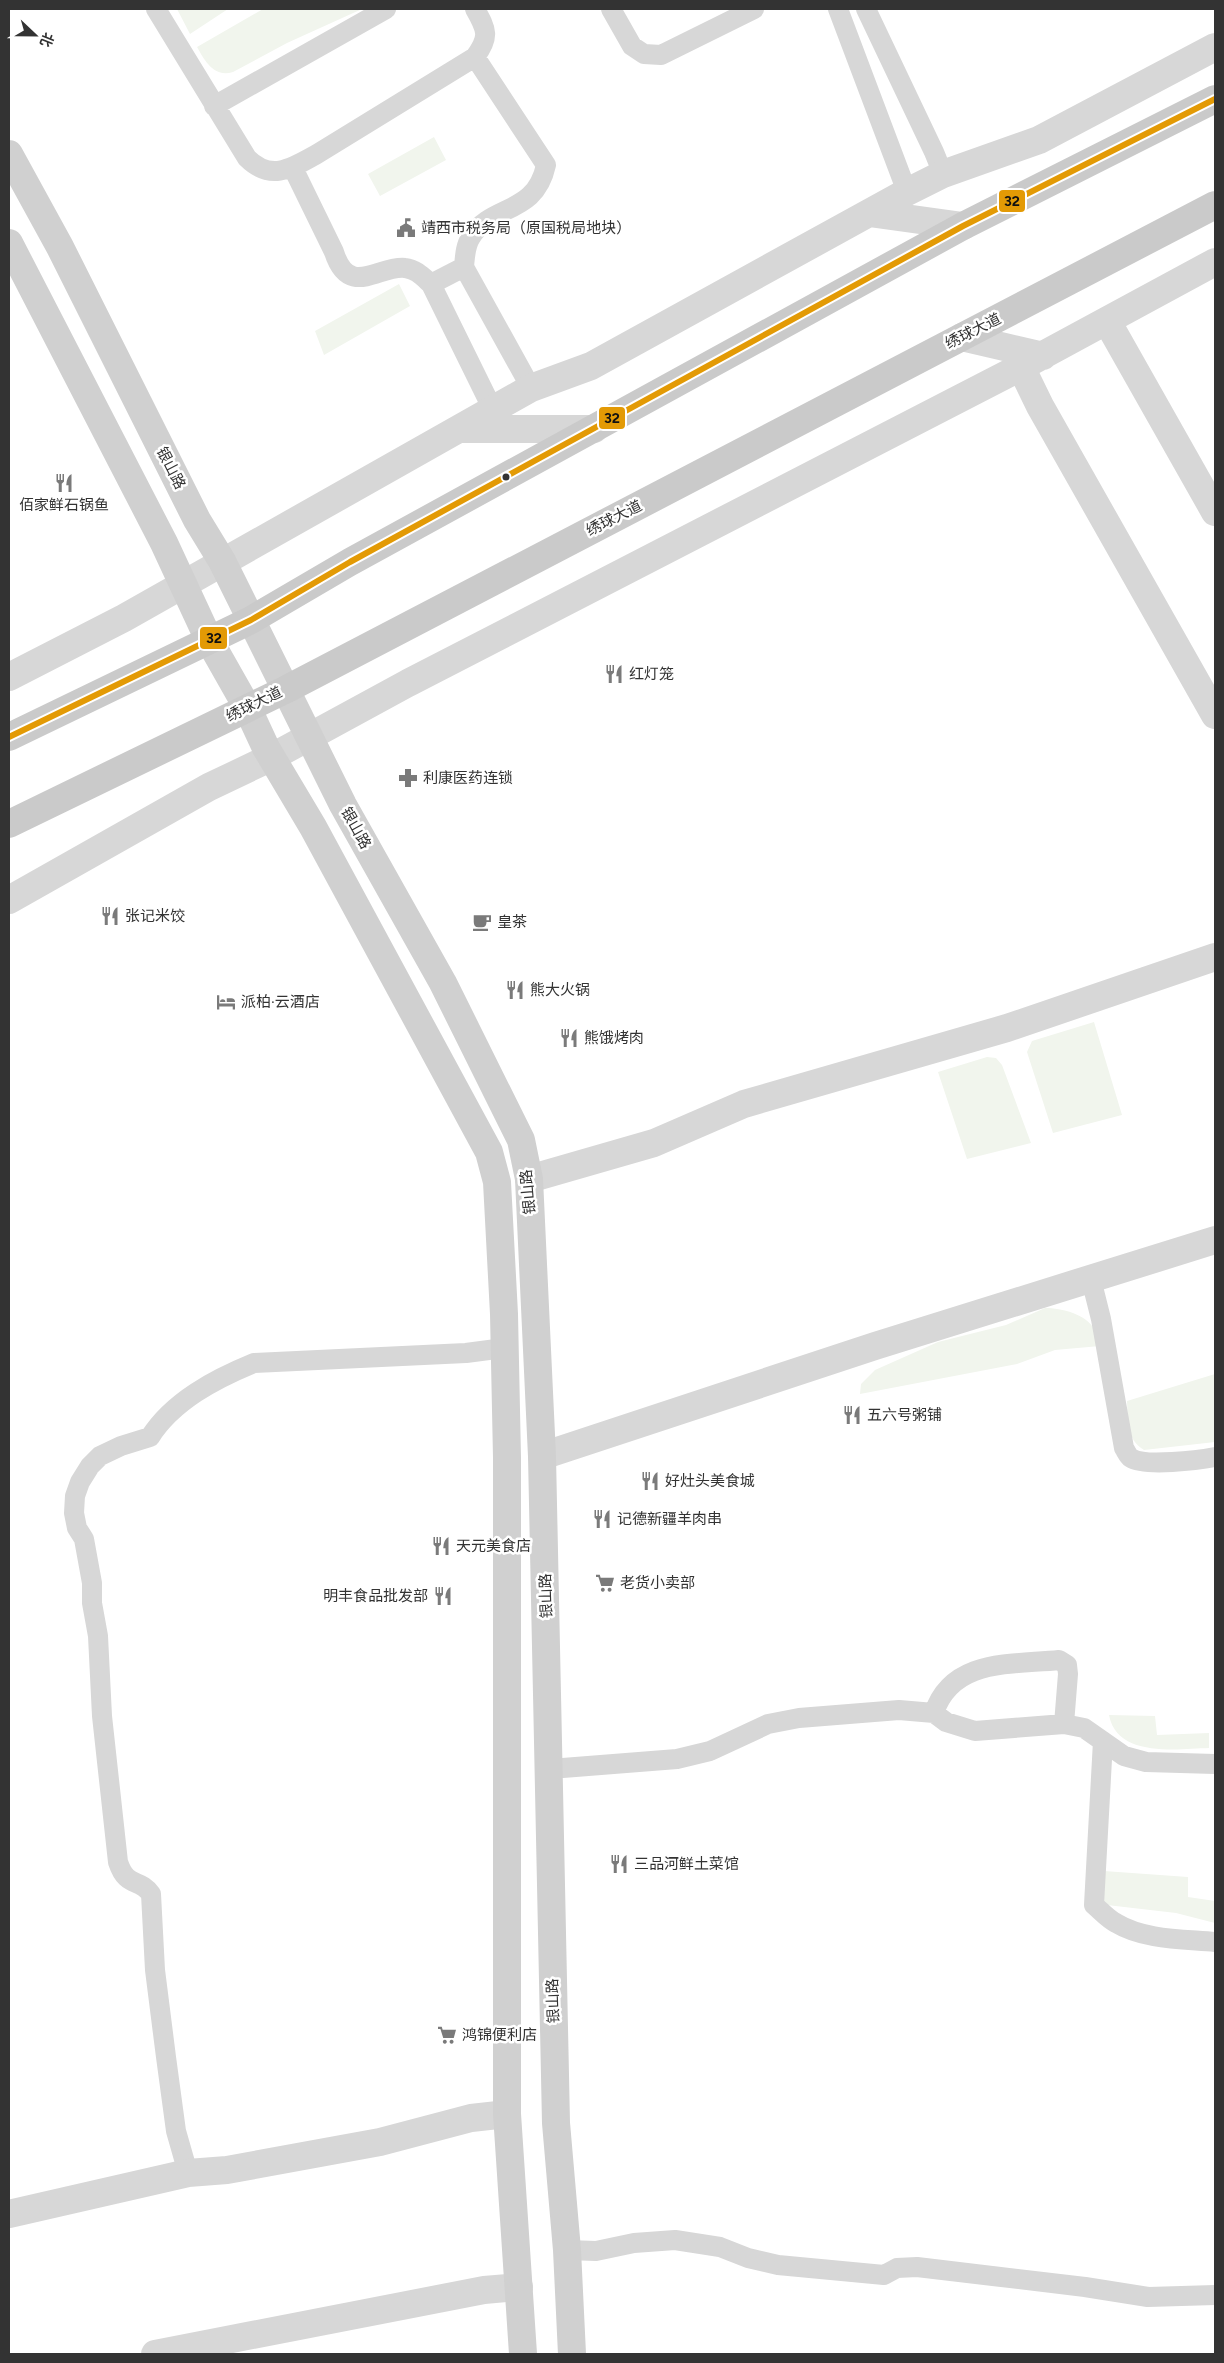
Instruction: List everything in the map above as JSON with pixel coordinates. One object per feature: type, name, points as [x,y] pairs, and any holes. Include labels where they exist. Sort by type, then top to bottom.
[{"type":"main road","points":[[9,737],[251,620],[358,558],[962,226],[1215,99]]},
{"type":"main road","name":"银山路","points":[[9,154],[60,247],[197,520],[222,561],[343,805],[443,983],[521,1140],[529,1179],[542,1456],[556,2123],[567,2250],[572,2354]]},
{"type":"main road","name":"绣球大道","points":[[9,824],[285,690],[1215,205]]},
{"type":"main road","name":"银山路","points":[[9,243],[164,543],[209,640],[247,707],[272,757],[411,1005],[489,1152],[497,1182],[508,1468],[507,2114],[522,2354]]},
{"type":"street","points":[[9,677],[124,618],[531,388],[591,366],[943,174],[1039,140],[1215,47]]},
{"type":"street","points":[[869,213],[962,226]]},
{"type":"street","points":[[9,900],[209,787],[272,757],[1032,361],[1215,262]]},
{"type":"street","points":[[1107,321],[1215,512]]},
{"type":"street","points":[[962,337],[1032,361]]},
{"type":"street","points":[[1032,361],[1040,406],[1215,715]]},
{"type":"street","points":[[458,429],[594,429]]},
{"type":"street","points":[[9,875],[34,887]]},
{"type":"street","points":[[529,1179],[654,1143],[744,1104],[1007,1028],[1215,957]]},
{"type":"street","points":[[542,1456],[875,1346],[1215,1240]]},
{"type":"street","points":[[9,2214],[188,2173],[227,2170],[284,2160],[380,2142],[471,2118],[507,2114]]},
{"type":"street","points":[[155,2354],[484,2290],[519,2287]]},
{"type":"lane","points":[[156,9],[247,158],[256,167],[266,171],[293,168],[475,57],[486,37],[484,26],[475,9]]},
{"type":"lane","points":[[214,106],[386,9]]},
{"type":"lane","points":[[612,9],[632,46],[644,54],[662,54],[754,9]]},
{"type":"lane","points":[[838,9],[907,192]]},
{"type":"lane","points":[[866,9],[943,174]]},
{"type":"lane","points":[[475,57],[546,165],[544,176],[535,192],[521,203],[485,223],[471,236],[465,250],[464,267],[531,388]]},
{"type":"lane","points":[[293,168],[339,265],[353,276],[368,278],[404,268],[419,272],[431,284],[493,410]]},
{"type":"lane","points":[[431,284],[464,267]]},
{"type":"lane","points":[[1092,1279],[1124,1448],[1130,1457],[1140,1461],[1190,1462],[1215,1457]]},
{"type":"lane","points":[[188,2173],[176,2131],[166,2057],[155,1970],[151,1894],[146,1887],[130,1882],[122,1874],[118,1862],[102,1716],[98,1636],[92,1603],[92,1583],[84,1539],[77,1528],[74,1513],[75,1496],[80,1482],[90,1466],[100,1456],[121,1446],[150,1437],[160,1422],[185,1400],[235,1371],[254,1363],[466,1353],[504,1348]]},
{"type":"lane","points":[[934,1713],[939,1697],[950,1685],[979,1668],[1059,1660],[1066,1665],[1068,1674],[1064,1724]]},
{"type":"lane","points":[[550,1769],[677,1759],[710,1752],[768,1724],[799,1718],[899,1710],[934,1713],[946,1722],[975,1731],[1064,1724],[1084,1728],[1124,1756],[1146,1762],[1215,1764]]},
{"type":"lane","points":[[1104,1741],[1094,1906],[1115,1923],[1138,1932],[1215,1942]]},
{"type":"lane","points":[[567,2250],[596,2251],[634,2243],[675,2240],[720,2246],[748,2258],[778,2265],[862,2274],[884,2275],[897,2268],[917,2267],[1075,2286],[1148,2297],[1215,2296]]},
{"type":"shaded area","points":[[177,9],[228,9],[190,34]]},
{"type":"shaded area","points":[[263,9],[362,9],[287,43],[233,72],[220,73],[211,67],[197,47]]},
{"type":"shaded area","points":[[434,137],[446,160],[380,196],[368,174]]},
{"type":"shaded area","points":[[399,284],[410,306],[324,355],[315,331]]},
{"type":"shaded area","points":[[1094,1022],[1122,1115],[1053,1133],[1027,1052],[1032,1041]]},
{"type":"shaded area","points":[[987,1057],[996,1058],[1002,1065],[1031,1143],[967,1159],[938,1072]]},
{"type":"shaded area","points":[[1045,1308],[1073,1313],[1086,1320],[1095,1330],[1100,1346],[1055,1350],[1017,1364],[860,1394],[861,1384],[875,1370],[938,1342],[1006,1325]]},
{"type":"shaded area","points":[[1215,1374],[1215,1442],[1144,1450],[1138,1446],[1129,1428],[1127,1401]]},
{"type":"shaded area","points":[[1109,1715],[1155,1716],[1157,1735],[1209,1733],[1209,1748],[1165,1749],[1136,1745],[1114,1729]]},
{"type":"shaded area","points":[[1104,1871],[1188,1877],[1188,1897],[1215,1901],[1215,1923],[1176,1913],[1107,1905],[1104,1902]]},
{"type":"transit line","name":"32","points":[[9,737],[251,620],[350,562],[963,226],[1215,99]]},
{"type":"place","name":"靖西市税务局（原国税局地块）","points":[[406,228]]},
{"type":"place","name":"佰家鲜石锅鱼","points":[[64,483]]},
{"type":"place","name":"红灯笼","points":[[614,674]]},
{"type":"place","name":"利康医药连锁","points":[[408,778]]},
{"type":"place","name":"张记米饺","points":[[110,916]]},
{"type":"place","name":"皇茶","points":[[482,922]]},
{"type":"place","name":"熊大火锅","points":[[515,990]]},
{"type":"place","name":"派柏·云酒店","points":[[226,1002]]},
{"type":"place","name":"熊饿烤肉","points":[[569,1038]]},
{"type":"place","name":"五六号粥铺","points":[[852,1415]]},
{"type":"place","name":"好灶头美食城","points":[[650,1481]]},
{"type":"place","name":"记德新疆羊肉串","points":[[602,1519]]},
{"type":"place","name":"天元美食店","points":[[441,1546]]},
{"type":"place","name":"老货小卖部","points":[[605,1583]]},
{"type":"place","name":"明丰食品批发部","points":[[443,1596]]},
{"type":"place","name":"三品河鲜土菜馆","points":[[619,1864]]},
{"type":"place","name":"鸿锦便利店","points":[[447,2035]]}]
